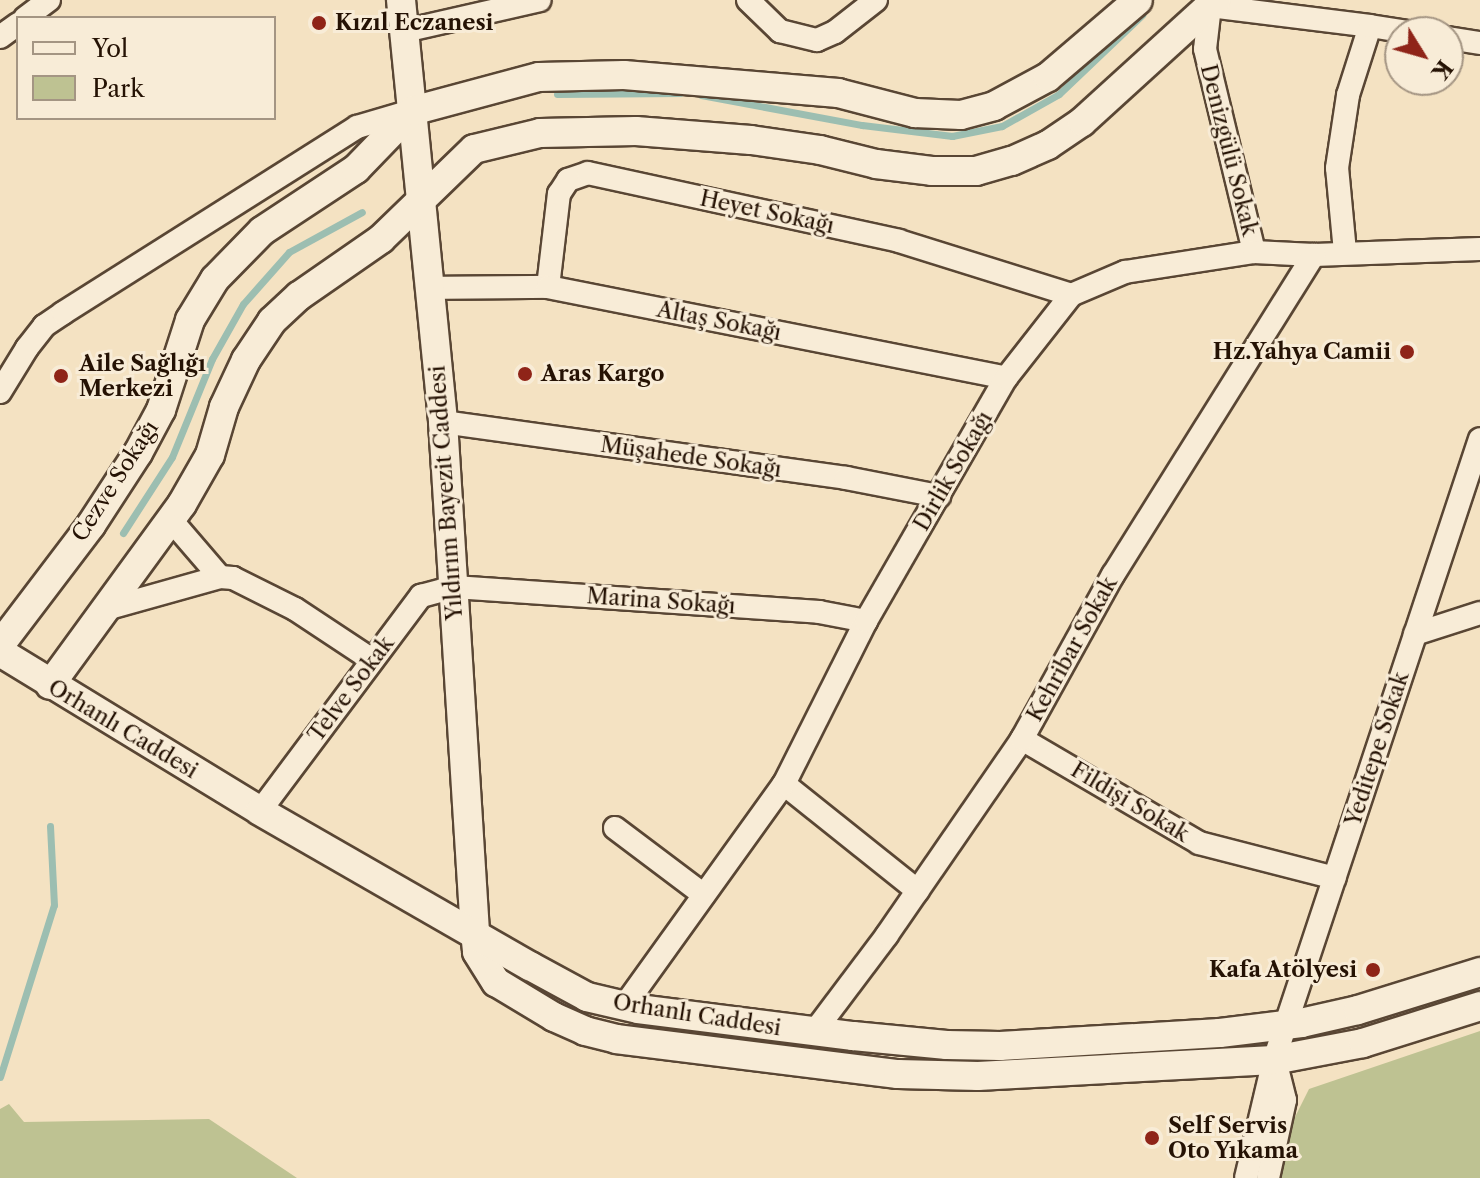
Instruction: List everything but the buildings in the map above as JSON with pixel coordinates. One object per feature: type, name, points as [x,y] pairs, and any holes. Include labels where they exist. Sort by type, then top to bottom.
[{"type":"street","points":[[28,16],[49,0]]},
{"type":"street","name":"Yıldırım Bayezit Caddesi","points":[[401,0],[443,422],[475,932],[477,952],[496,982]]},
{"type":"street","points":[[404,31],[540,0]]},
{"type":"street","points":[[748,0],[780,31],[817,40],[835,32],[876,0]]},
{"type":"street","points":[[0,392],[44,326],[357,127],[539,77],[624,75],[838,93],[915,113],[961,115],[994,106],[1048,77],[1138,0]]},
{"type":"street","points":[[50,685],[171,520],[210,455],[224,407],[246,360],[272,321],[299,296],[381,239],[474,149],[540,133],[636,131],[707,135],[820,150],[876,164],[932,171],[976,171],[1012,161],[1048,145],[1082,122],[1211,2],[1384,28]]},
{"type":"street","name":"Denizgülü Sokak","points":[[1211,2],[1205,49],[1254,252]]},
{"type":"street","points":[[1345,252],[1337,168],[1348,95],[1370,26]]},
{"type":"street","name":"Cezve Sokağı","points":[[0,645],[91,525],[138,453],[161,410],[190,320],[215,279],[262,231],[356,169],[412,111]]},
{"type":"street","name":"Heyet Sokağı","points":[[548,287],[559,194],[568,180],[588,173],[899,241],[1071,295]]},
{"type":"street","name":"Dirlik Sokağı","points":[[625,1005],[784,784],[866,621],[1006,378],[1071,295],[1125,272],[1254,252],[1314,255],[1480,249]]},
{"type":"street","name":"Kehribar Sokak","points":[[814,1032],[918,891],[1022,739],[1113,575],[1314,255]]},
{"type":"street","name":"Altaş Sokağı","points":[[429,288],[548,287],[1006,378]]},
{"type":"street","name":"Müşahede Sokağı","points":[[443,422],[846,478],[939,496]]},
{"type":"street","name":"Yeditepe Sokak","points":[[1246,1178],[1274,1060],[1480,439]]},
{"type":"street","points":[[171,520],[220,577]]},
{"type":"street","points":[[106,609],[220,577],[255,586],[372,660]]},
{"type":"street","name":"Marina Sokağı","points":[[454,587],[819,612],[866,621]]},
{"type":"street","name":"Telve Sokak","points":[[260,811],[421,596],[454,587]]},
{"type":"street","points":[[1415,634],[1480,613]]},
{"type":"street","name":"Orhanlı Caddesi","points":[[0,652],[260,811],[587,997],[814,1032],[947,1045],[1000,1046],[1220,1033],[1288,1025],[1358,1010],[1480,972]]},
{"type":"street","name":"Fildişi Sokak","points":[[1022,739],[1199,843],[1335,878]]},
{"type":"street","points":[[784,784],[918,891]]},
{"type":"street","points":[[615,828],[704,895]]},
{"type":"street","name":"Orhanlı Caddesi","points":[[496,982],[554,1017],[585,1031],[616,1039],[898,1074],[1008,1075],[1274,1060],[1363,1043],[1480,1006]]},
{"type":"street","points":[[1268,1178],[1285,1100],[1274,1060]]},
{"type":"green space","points":[[1480,1031],[1480,1178],[1281,1178],[1292,1123],[1309,1089]]},
{"type":"green space","points":[[9,1104],[24,1122],[209,1119],[297,1178],[0,1178],[0,1109]]},
{"type":"waterway","points":[[701,95],[862,125],[952,136],[1002,126],[1059,94],[1142,15]]},
{"type":"waterway","points":[[557,94],[680,93]]},
{"type":"waterway","points":[[123,533],[172,457],[212,359],[243,304],[289,252],[362,212]]},
{"type":"waterway","points":[[0,1077],[54,905],[50,826]]},
{"type":"place","name":"Kızıl Eczanesi","points":[[319,23]]},
{"type":"place","name":"Hz.Yahya Camii","points":[[1407,352]]},
{"type":"place","name":"Aras Kargo","points":[[525,374]]},
{"type":"place","name":"Aile Sağlığı Merkezi","points":[[61,376]]},
{"type":"place","name":"Kafa Atölyesi","points":[[1373,970]]},
{"type":"place","name":"Self Servis Oto Yıkama","points":[[1152,1138]]}]
